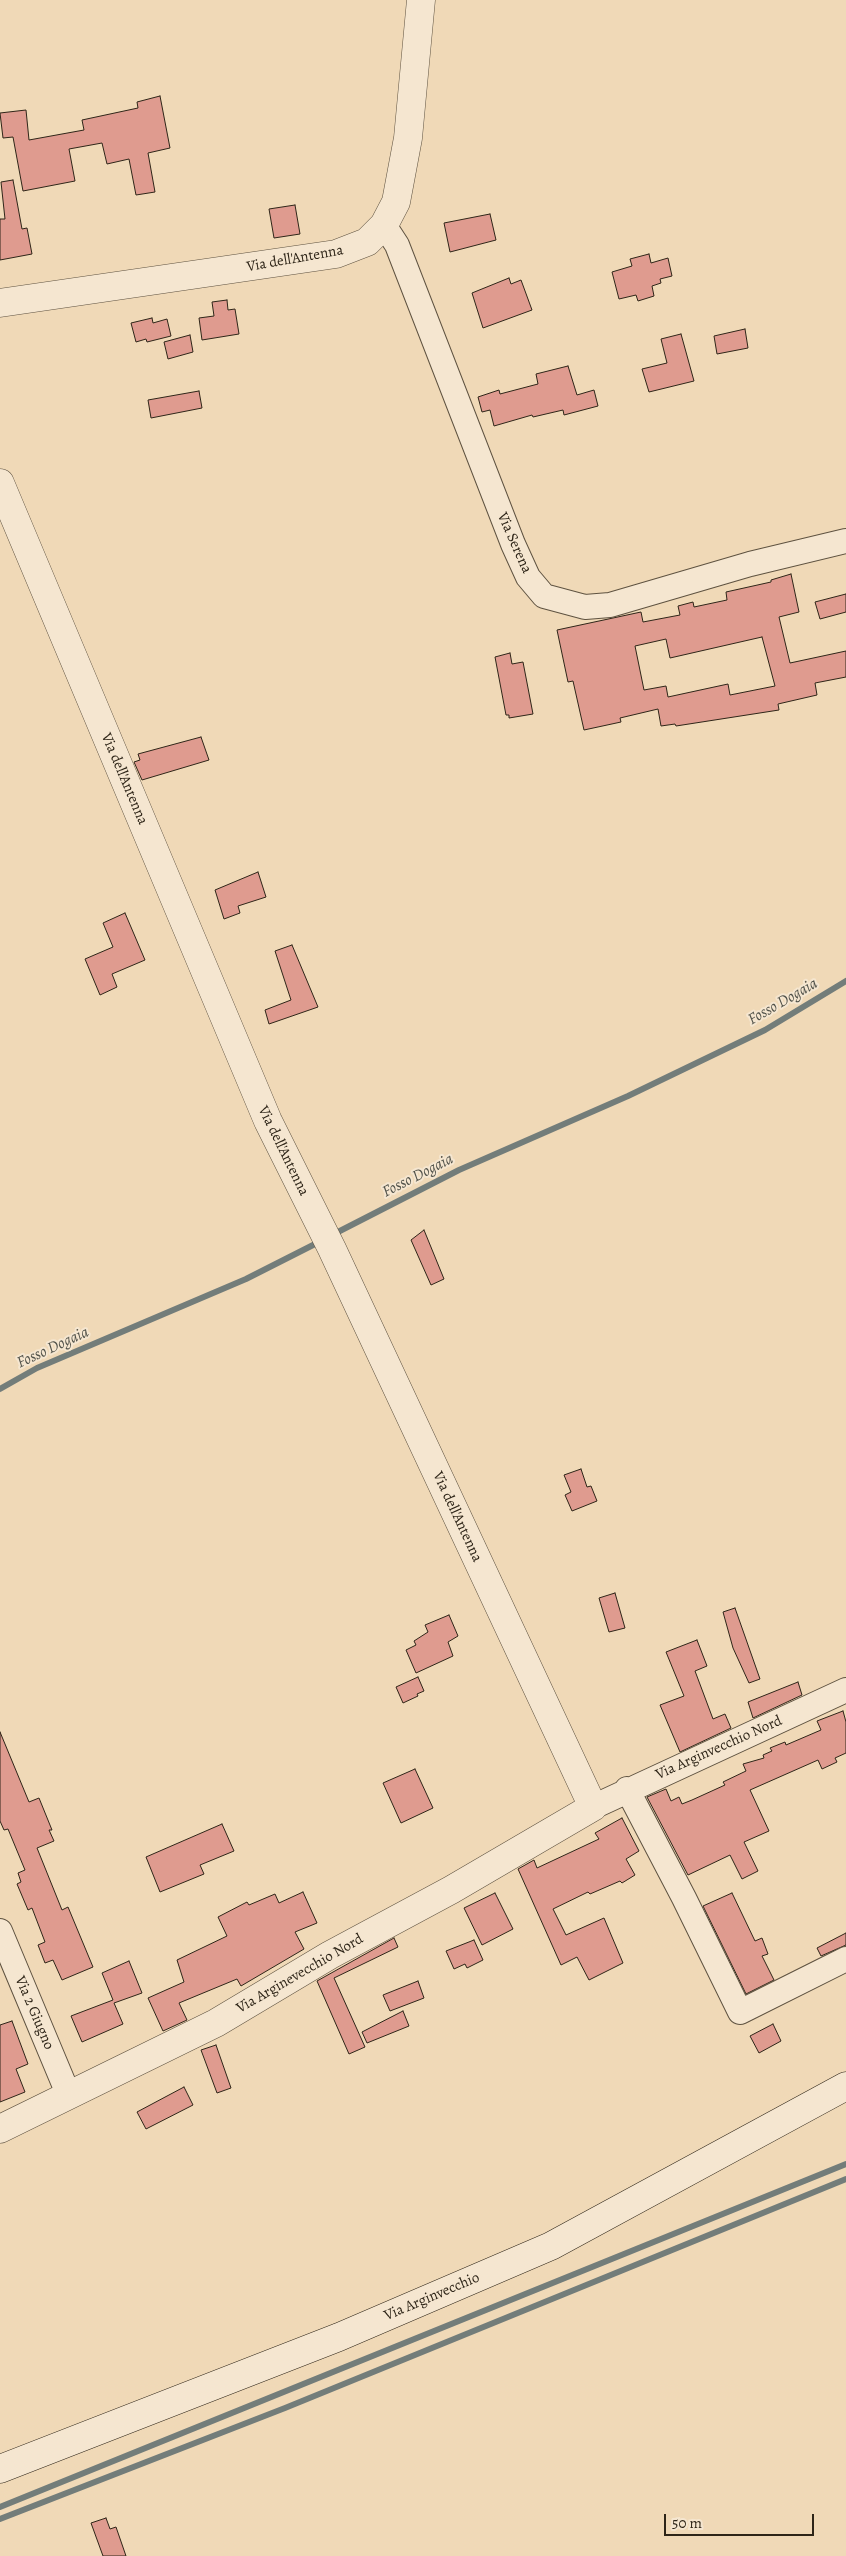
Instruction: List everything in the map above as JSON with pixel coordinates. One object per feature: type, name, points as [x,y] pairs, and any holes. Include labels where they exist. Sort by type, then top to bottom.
[{"type":"street","name":"Via dell'Antenna","points":[[0,304],[336,254],[367,242],[384,225],[396,202],[408,138],[421,0]]},
{"type":"street","name":"Via Serena","points":[[384,225],[397,245],[513,544],[528,577],[544,596],[585,607],[610,605],[750,564],[846,541]]},
{"type":"street","name":"Via dell'Antenna","points":[[0,483],[268,1121],[326,1238],[593,1807]]},
{"type":"street","name":"Via Arginvecchio Nord","points":[[593,1807],[628,1789],[846,1690]]},
{"type":"street","points":[[628,1789],[740,2012],[846,1959]]},
{"type":"street","name":"Via Arginevecchio Nord","points":[[0,2129],[216,2023],[330,1955],[451,1890],[593,1807]]},
{"type":"street","name":"Via 2 Giugno","points":[[0,1931],[69,2096]]},
{"type":"street","name":"Via Arginvecchio","points":[[0,2469],[339,2337],[551,2246],[846,2086]]},
{"type":"building","points":[[160,96],[170,148],[148,153],[155,192],[136,195],[129,159],[107,164],[102,143],[69,149],[75,181],[23,191],[13,137],[3,138],[0,113],[26,110],[29,140],[84,130],[82,120],[138,108],[137,102]]},
{"type":"building","points":[[13,180],[22,229],[27,228],[32,254],[0,260],[0,219],[5,219],[1,182]]},
{"type":"building","points":[[295,205],[300,234],[274,238],[269,209]]},
{"type":"building","points":[[490,214],[496,240],[450,252],[444,223]]},
{"type":"building","points":[[649,254],[651,263],[668,258],[672,276],[660,279],[661,283],[652,286],[654,296],[638,301],[636,295],[619,299],[612,272],[632,266],[630,259]]},
{"type":"building","points":[[509,278],[511,284],[521,280],[532,310],[483,328],[472,293]]},
{"type":"building","points":[[227,300],[228,310],[235,309],[239,334],[202,340],[199,318],[214,316],[212,302]]},
{"type":"building","points":[[152,318],[153,323],[167,319],[171,336],[147,342],[146,339],[136,342],[131,323]]},
{"type":"building","points":[[745,329],[748,348],[717,354],[714,336]]},
{"type":"building","points":[[681,334],[694,381],[649,392],[642,369],[667,363],[661,339]]},
{"type":"building","points":[[190,335],[193,352],[168,359],[164,342]]},
{"type":"building","points":[[568,366],[577,395],[594,390],[598,406],[564,415],[563,410],[533,417],[532,415],[494,426],[490,410],[482,412],[478,397],[499,390],[500,394],[538,384],[536,374]]},
{"type":"building","points":[[199,391],[202,408],[151,418],[148,400]]},
{"type":"building","points":[[791,574],[799,612],[779,617],[790,663],[846,651],[846,677],[815,683],[817,695],[778,704],[779,710],[676,726],[675,724],[661,726],[658,709],[620,718],[621,722],[584,730],[573,681],[568,682],[557,630],[641,612],[643,622],[680,615],[678,606],[693,602],[694,607],[727,600],[726,592],[771,582],[771,580]],"holes":[[[762,637],[775,686],[730,695],[728,684],[668,697],[666,686],[644,690],[635,646],[666,639],[670,658]]]},
{"type":"building","points":[[846,594],[846,612],[820,619],[815,602]]},
{"type":"building","points":[[510,653],[512,664],[523,662],[533,714],[509,718],[509,715],[506,715],[495,657]]},
{"type":"building","points":[[201,737],[209,760],[142,780],[134,762],[140,760],[138,754]]},
{"type":"building","points":[[258,872],[266,897],[238,906],[240,913],[224,919],[215,890]]},
{"type":"building","points":[[125,913],[145,960],[112,974],[117,987],[100,995],[85,959],[113,947],[103,923]]},
{"type":"building","points":[[292,945],[318,1007],[269,1024],[265,1010],[291,1000],[275,951]]},
{"type":"building","points":[[424,1230],[444,1279],[431,1285],[411,1240]]},
{"type":"building","points":[[581,1469],[587,1487],[591,1486],[597,1501],[572,1511],[565,1495],[571,1492],[564,1475]]},
{"type":"building","points":[[615,1593],[625,1628],[609,1632],[599,1598]]},
{"type":"building","points":[[735,1608],[760,1679],[749,1683],[733,1648],[723,1612]]},
{"type":"building","points":[[449,1615],[458,1636],[448,1642],[453,1656],[416,1673],[406,1650],[416,1645],[414,1641],[428,1632],[425,1625]]},
{"type":"building","points":[[697,1640],[707,1666],[695,1671],[713,1719],[725,1714],[731,1728],[680,1752],[660,1705],[684,1696],[666,1652]]},
{"type":"building","points":[[418,1677],[424,1691],[403,1703],[396,1687]]},
{"type":"building","points":[[798,1682],[802,1695],[753,1718],[748,1702]]},
{"type":"building","points":[[843,1711],[846,1722],[846,1753],[835,1758],[837,1762],[822,1769],[818,1760],[750,1790],[769,1831],[744,1842],[758,1871],[742,1879],[730,1855],[688,1875],[647,1797],[666,1789],[671,1801],[679,1797],[682,1804],[692,1800],[725,1785],[723,1782],[746,1771],[743,1764],[764,1758],[763,1755],[772,1751],[770,1748],[785,1742],[786,1745],[821,1730],[817,1721]]},
{"type":"building","points":[[0,1732],[29,1802],[39,1798],[52,1830],[49,1830],[54,1841],[37,1848],[62,1910],[68,1907],[93,1967],[62,1980],[53,1960],[45,1963],[38,1945],[45,1942],[32,1908],[28,1910],[17,1884],[21,1882],[18,1873],[25,1870],[8,1829],[4,1830],[0,1821]]},
{"type":"building","points":[[415,1769],[433,1808],[401,1823],[383,1783]]},
{"type":"building","points":[[622,1818],[639,1851],[626,1859],[635,1875],[622,1883],[620,1881],[590,1894],[588,1892],[553,1909],[566,1935],[604,1918],[623,1963],[589,1980],[577,1957],[561,1965],[518,1869],[534,1860],[537,1868],[599,1839],[595,1833]]},
{"type":"building","points":[[222,1824],[234,1851],[200,1865],[204,1874],[160,1892],[146,1857]]},
{"type":"building","points":[[303,1892],[317,1923],[295,1932],[304,1949],[241,1986],[237,1979],[179,2003],[187,2020],[163,2031],[148,1998],[184,1982],[177,1960],[227,1936],[218,1917],[247,1902],[249,1905],[275,1894],[279,1903]]},
{"type":"building","points":[[495,1893],[513,1929],[482,1945],[464,1908]]},
{"type":"building","points":[[732,1893],[755,1941],[762,1938],[768,1954],[762,1956],[774,1980],[746,1994],[703,1906]]},
{"type":"building","points":[[846,1933],[846,1945],[821,1956],[817,1948]]},
{"type":"building","points":[[394,1938],[398,1947],[334,1978],[365,2047],[349,2054],[317,1981]]},
{"type":"building","points":[[474,1940],[483,1960],[467,1968],[465,1964],[454,1969],[446,1951]]},
{"type":"building","points":[[129,1961],[142,1993],[114,2003],[123,2024],[82,2042],[71,2016],[113,2000],[102,1973]]},
{"type":"building","points":[[418,1981],[424,1998],[390,2011],[383,1995]]},
{"type":"building","points":[[403,2011],[409,2026],[367,2043],[362,2032]]},
{"type":"building","points":[[12,2021],[28,2064],[16,2069],[25,2092],[0,2102],[0,2025]]},
{"type":"building","points":[[773,2024],[781,2041],[759,2053],[750,2036]]},
{"type":"building","points":[[216,2045],[231,2088],[217,2093],[201,2050]]},
{"type":"building","points":[[184,2087],[193,2105],[146,2129],[137,2112]]},
{"type":"building","points":[[106,2518],[110,2529],[116,2527],[126,2556],[103,2556],[91,2523]]},
{"type":"waterway","name":"Fosso Dogaia","points":[[332,1235],[459,1170],[628,1096],[765,1030],[846,981]]},
{"type":"waterway","name":"Fosso Dogaia","points":[[0,1389],[37,1368],[246,1279],[321,1241]]},
{"type":"waterway","points":[[0,2507],[846,2164]]},
{"type":"waterway","points":[[0,2519],[285,2408],[846,2179]]}]
